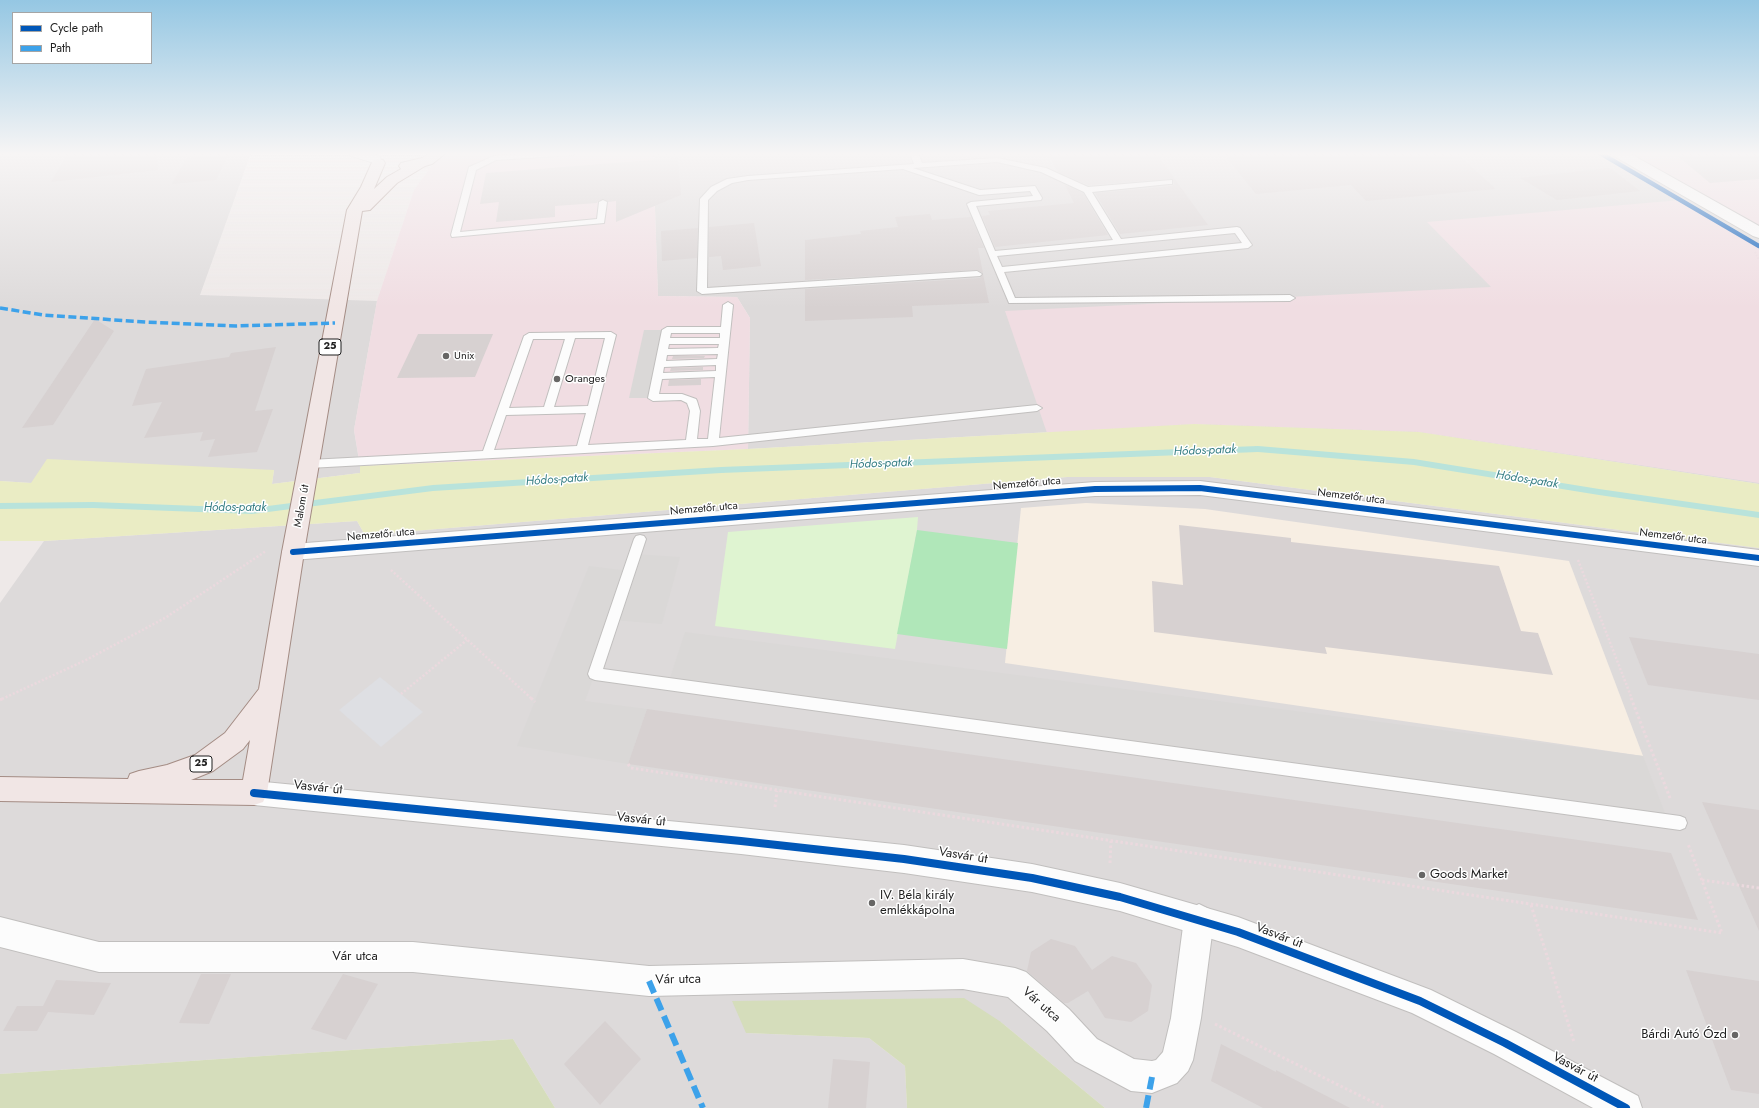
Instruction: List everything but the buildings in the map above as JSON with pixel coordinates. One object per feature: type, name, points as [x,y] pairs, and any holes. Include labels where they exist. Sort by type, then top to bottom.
[{"type":"main road","name":"Malom út","points":[[254,793],[295,543],[353,220],[355,210],[358,205]]},
{"type":"main road","points":[[353,220],[367,205]]},
{"type":"main road","name":"25","points":[[103,790],[167,777],[204,763],[234,741],[271,691]]},
{"type":"main road","name":"Vasvár út","points":[[0,789],[254,793]]},
{"type":"street","points":[[1709,205],[1759,233]]},
{"type":"street","name":"Nemzetőr utca","points":[[295,543],[1095,489],[1200,488],[1759,558]]},
{"type":"street","name":"Vasvár út","points":[[254,793],[741,841],[904,859],[1032,878],[1120,897],[1200,919],[1238,932],[1420,1001],[1505,1043],[1626,1108]]},
{"type":"street","name":"Vár utca","points":[[0,932],[99,957],[413,957],[649,981],[963,974],[1015,983],[1058,1020],[1086,1050],[1131,1075],[1152,1077],[1166,1072],[1177,1060],[1187,1010],[1200,919]]},
{"type":"lane","points":[[463,205],[455,235],[601,221],[603,205]]},
{"type":"lane","points":[[704,205],[702,291],[977,274]]},
{"type":"lane","points":[[971,205],[1012,301],[1290,298]]},
{"type":"lane","points":[[1096,205],[1118,242]]},
{"type":"lane","points":[[992,254],[1237,230],[1248,245],[999,270]]},
{"type":"lane","points":[[713,442],[728,305]]},
{"type":"lane","points":[[691,443],[695,411],[692,401],[682,397],[653,398],[667,330],[725,330]]},
{"type":"lane","points":[[487,454],[529,336],[611,335],[582,449]]},
{"type":"lane","points":[[548,410],[571,336]]},
{"type":"lane","points":[[664,342],[723,346]]},
{"type":"lane","points":[[662,352],[723,346]]},
{"type":"lane","points":[[660,364],[722,362]]},
{"type":"lane","points":[[657,376],[720,374]]},
{"type":"lane","points":[[308,470],[487,454],[713,442],[1037,408]]},
{"type":"lane","points":[[502,412],[592,409]]},
{"type":"lane","points":[[640,539],[595,674],[1680,823]]},
{"type":"path","points":[[0,700],[86,660],[166,618],[267,550]]},
{"type":"path","points":[[628,764],[631,768],[1722,933],[1575,552]]},
{"type":"path","points":[[387,566],[535,702]]},
{"type":"path","points":[[401,694],[467,640]]},
{"type":"path","points":[[774,807],[777,790]]},
{"type":"path","points":[[1110,864],[1111,841]]},
{"type":"path","points":[[1702,880],[1759,888]]},
{"type":"path","points":[[1531,905],[1574,1042]]},
{"type":"path","points":[[1187,1010],[1385,1108]]},
{"type":"shaded area","points":[[0,205],[232,205],[200,295],[377,301],[354,430],[360,473],[272,484],[274,470],[31,483],[0,481]]},
{"type":"shaded area","points":[[409,205],[655,205],[658,296],[737,297],[750,318],[748,449],[360,466],[354,430],[377,301]]},
{"type":"shaded area","points":[[655,205],[1701,205],[1759,238],[1759,484],[1419,432],[1194,424],[748,449],[750,318],[737,297],[658,296]]},
{"type":"shaded area","points":[[1627,205],[1689,205],[1759,246],[1759,483],[1419,432],[1194,424],[1047,433],[1005,311],[1491,287],[1427,222]]},
{"type":"shaded area","points":[[1701,205],[1759,205],[1759,238]]},
{"type":"shaded area","points":[[644,330],[667,330],[653,398],[629,398]]},
{"type":"shaded area","points":[[1067,477],[1210,477],[1759,548],[1759,1108],[1105,1108],[1001,1022],[746,1033],[869,1038],[905,1066],[907,1108],[555,1108],[513,1039],[0,1074],[0,603],[44,541],[357,521],[365,535]]},
{"type":"shaded area","points":[[1086,503],[1205,509],[1569,561],[1643,756],[1005,663],[1021,508]]},
{"type":"shaded area","points":[[635,554],[680,557],[662,624],[614,620],[585,701],[647,709],[628,764],[517,746],[589,566],[630,571]]},
{"type":"shaded area","points":[[685,632],[1643,756],[1668,821],[668,684]]},
{"type":"shaded area","points":[[380,677],[423,712],[381,747],[339,710]]},
{"type":"green space","points":[[1194,424],[1419,432],[1759,484],[1759,548],[1210,477],[1067,477],[365,535],[357,521],[44,541],[0,541],[0,481],[31,483],[47,459],[274,470],[272,484],[360,473],[360,466],[748,449]]},
{"type":"green space","points":[[918,517],[917,530],[895,649],[715,626],[728,532]]},
{"type":"green space","points":[[917,530],[1018,543],[1007,649],[897,634]]},
{"type":"green space","points":[[964,998],[1001,1022],[1105,1108],[907,1108],[905,1066],[869,1038],[746,1033],[732,1001]]},
{"type":"green space","points":[[513,1039],[555,1108],[0,1108],[0,1074]]},
{"type":"waterway","name":"Hódos-patak","points":[[0,506],[93,505],[252,511],[433,488],[721,470],[1258,449],[1414,462],[1599,492],[1759,515]]},
{"type":"marked path","points":[[0,308],[43,315],[145,322],[236,326],[335,323]]},
{"type":"marked path","points":[[649,981],[703,1108]]},
{"type":"marked path","points":[[1146,1108],[1152,1077]]},
{"type":"cycle path","points":[[1688,205],[1759,246]]},
{"type":"cycle path","points":[[293,552],[1095,489],[1200,488],[1759,558]]},
{"type":"cycle path","points":[[254,793],[741,841],[904,859],[1032,878],[1120,897],[1238,932],[1420,1001],[1505,1043],[1626,1108]]},
{"type":"place","name":"Unix","points":[[446,356]]},
{"type":"place","name":"Oranges","points":[[557,379]]},
{"type":"place","name":"Goods Market","points":[[1422,875]]},
{"type":"place","name":"IV. Béla király emlékkápolna","points":[[872,903]]},
{"type":"place","name":"Bárdi Autó Ózd","points":[[1735,1035]]}]
